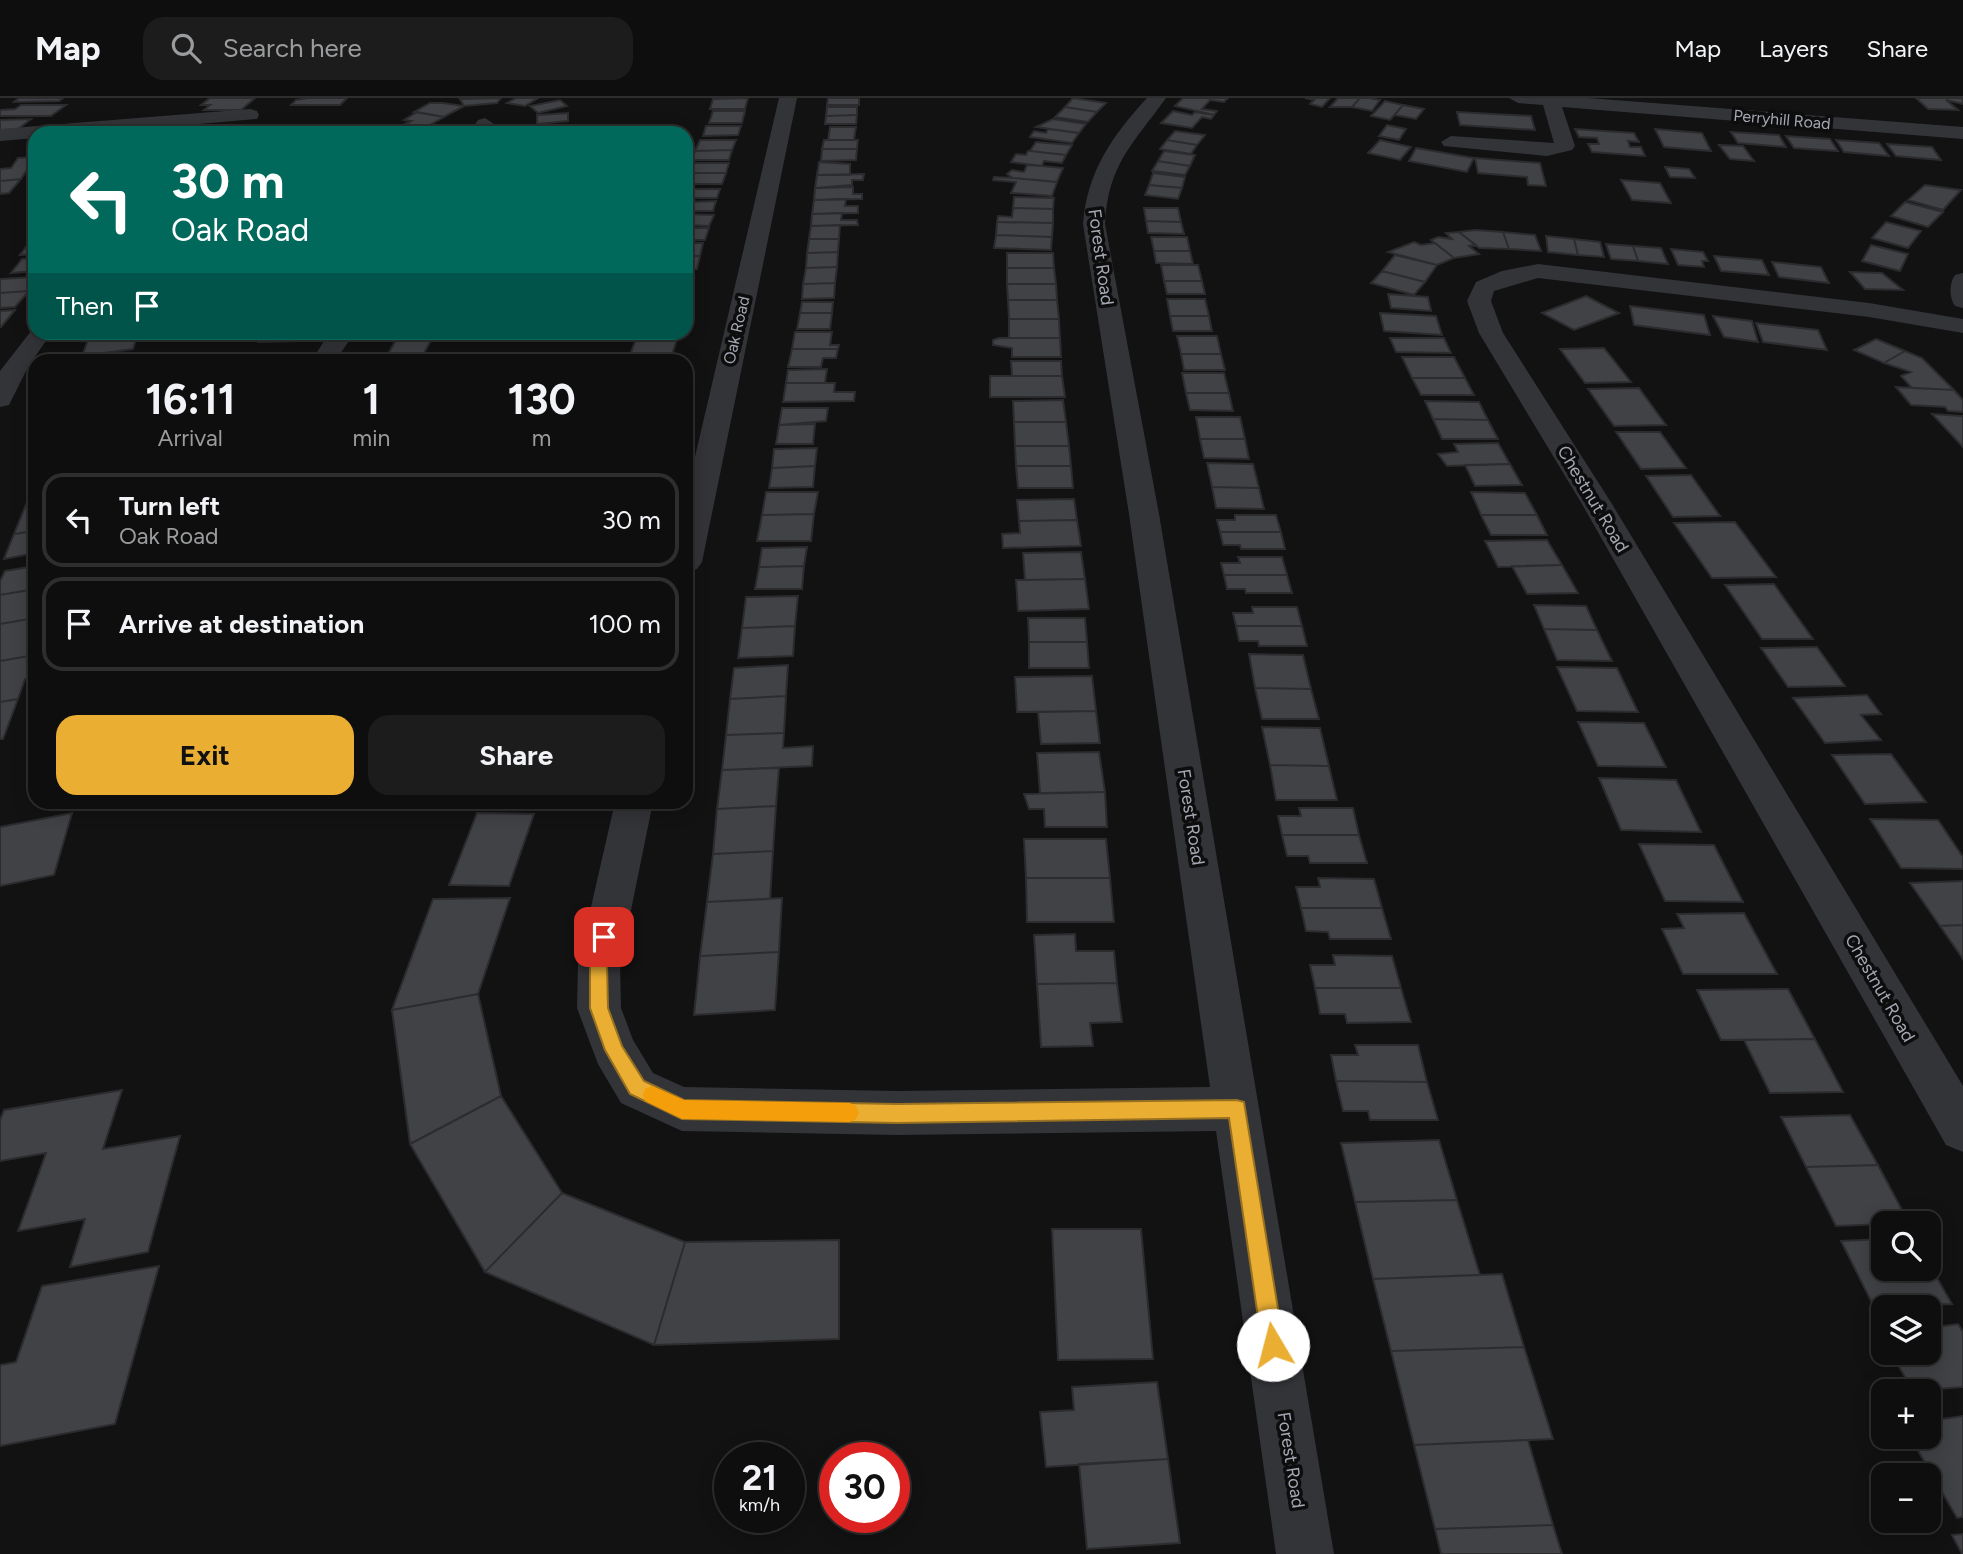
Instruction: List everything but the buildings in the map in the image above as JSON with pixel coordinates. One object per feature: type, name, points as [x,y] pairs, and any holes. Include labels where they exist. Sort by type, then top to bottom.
[{"type":"street","name":"Oak Road","points":[[693,525],[788,98]]},
{"type":"street","name":"Forest Road","points":[[1157,98],[1119,140],[1094,199],[1094,224],[1144,514],[1305,1554]]},
{"type":"street","name":"Perryhill Road","points":[[1518,98],[1963,133]]},
{"type":"street","points":[[1451,142],[1547,150],[1565,146],[1551,100]]},
{"type":"street","points":[[112,126],[250,115]]},
{"type":"street","points":[[0,135],[28,133]]},
{"type":"street","name":"Chestnut Road","points":[[1963,326],[1869,310],[1538,271],[1516,273],[1495,281],[1484,287],[1479,301],[1491,333],[1597,505],[1963,1129]]},
{"type":"street","points":[[1963,279],[1963,301]]},
{"type":"street","points":[[0,399],[15,366],[34,340]]},
{"type":"street","points":[[633,809],[599,975],[599,1008],[614,1050],[637,1088],[682,1110],[897,1113],[1237,1109]]},
{"type":"slow traffic","points":[[652,1095],[682,1110],[850,1113]]},
{"type":"route","points":[[604,937],[599,964],[599,1008],[614,1050],[637,1088],[682,1110],[897,1113],[1237,1109],[1273,1345]]}]
